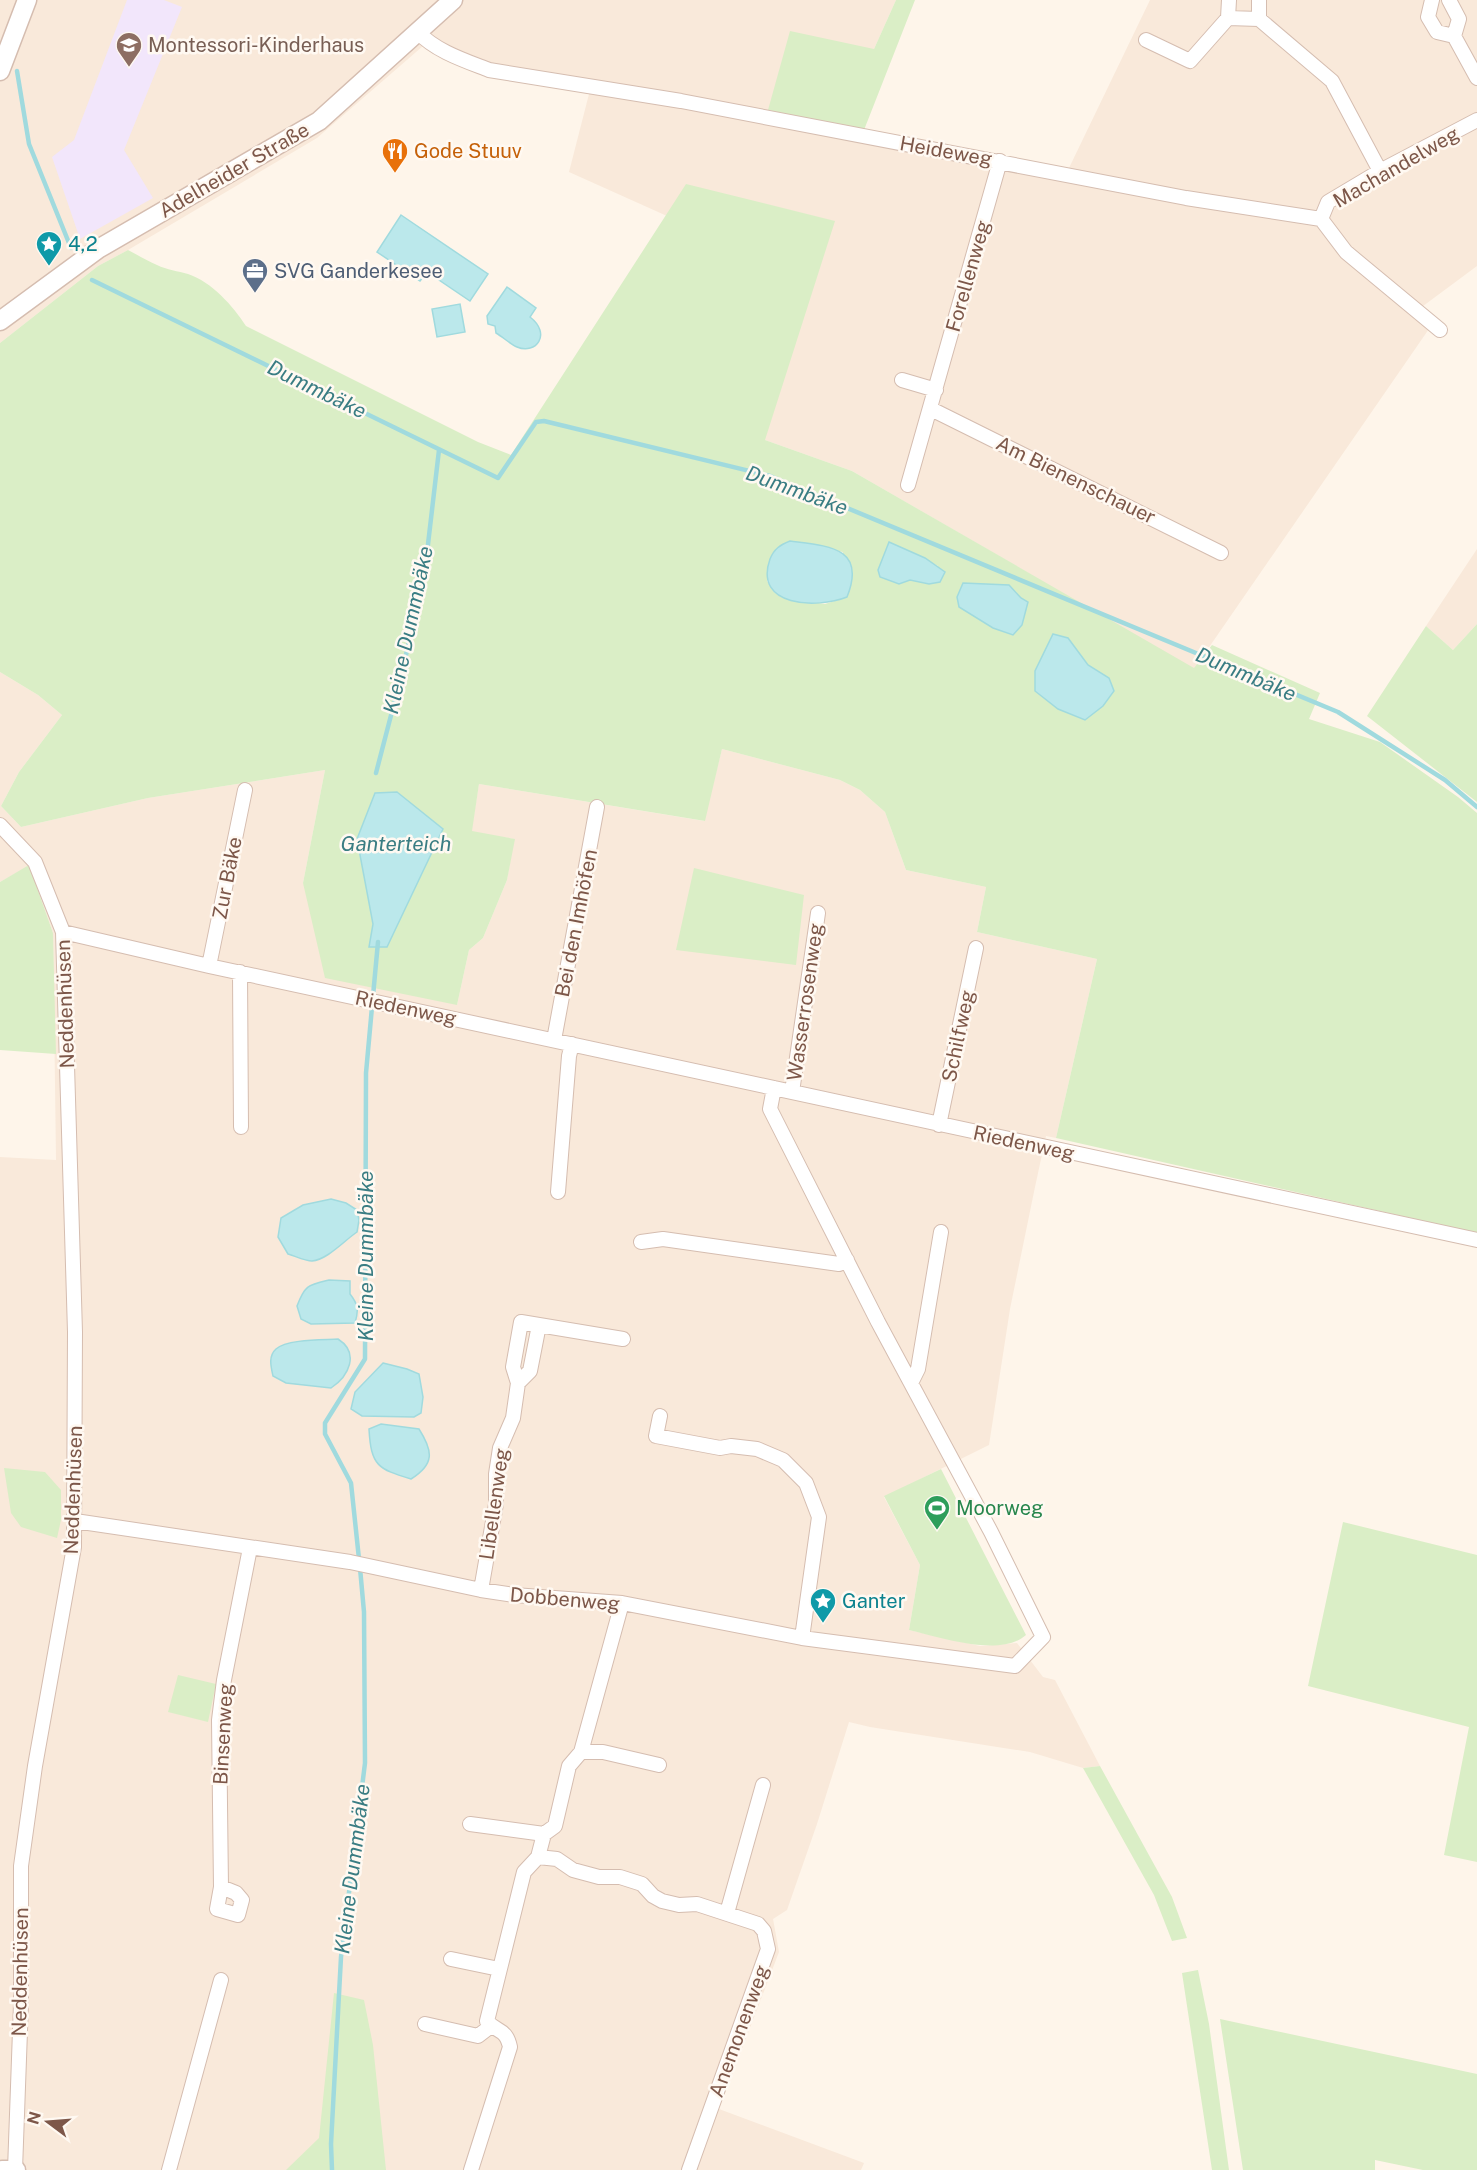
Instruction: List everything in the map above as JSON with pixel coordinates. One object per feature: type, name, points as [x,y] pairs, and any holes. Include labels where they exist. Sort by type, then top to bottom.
[{"type":"street","points":[[0,71],[7,32],[27,0]]},
{"type":"street","name":"Adelheider Straße","points":[[0,321],[98,249],[320,121],[453,0]]},
{"type":"street","points":[[1146,40],[1190,61],[1228,18],[1229,0]]},
{"type":"street","points":[[1259,0],[1259,18]]},
{"type":"street","points":[[1432,0],[1428,17],[1437,32],[1454,36]]},
{"type":"street","points":[[1449,0],[1459,19],[1454,36],[1477,78]]},
{"type":"street","points":[[1228,18],[1259,18],[1332,81],[1380,171]]},
{"type":"street","name":"Heideweg","points":[[418,32],[424,38],[463,60],[489,70],[681,101],[1186,198],[1321,219]]},
{"type":"street","name":"Machandelweg","points":[[1321,219],[1328,202],[1380,171],[1477,120]]},
{"type":"street","name":"Forellenweg","points":[[908,485],[1000,161]]},
{"type":"street","points":[[1321,219],[1346,252],[1440,330]]},
{"type":"street","points":[[902,380],[936,390]]},
{"type":"street","name":"Am Bienenschauer","points":[[931,409],[1221,553]]},
{"type":"street","name":"Zur Bäke","points":[[209,966],[245,790]]},
{"type":"street","name":"Bei den Imhöfen","points":[[554,1040],[597,807]]},
{"type":"street","name":"Neddenhüsen","points":[[0,825],[35,862],[63,932],[75,1332],[74,1547],[35,1766],[21,1866],[21,2002],[15,2170]]},
{"type":"street","name":"Wasserrosenweg","points":[[792,1092],[818,913]]},
{"type":"street","name":"Riedenweg","points":[[63,932],[209,966],[1477,1240]]},
{"type":"street","name":"Schilfweg","points":[[939,1125],[976,948]]},
{"type":"street","points":[[240,972],[241,1127]]},
{"type":"street","points":[[558,1192],[572,1044]]},
{"type":"street","points":[[774,1088],[770,1109],[910,1383]]},
{"type":"street","points":[[910,1383],[918,1369],[941,1232]]},
{"type":"street","points":[[641,1242],[663,1239],[839,1264],[847,1260]]},
{"type":"street","name":"Libellenweg","points":[[481,1590],[496,1504],[496,1474],[500,1448],[513,1418],[518,1383],[513,1367],[521,1322],[623,1340]]},
{"type":"street","name":"Dobbenweg","points":[[75,1521],[350,1562],[481,1590],[514,1595],[622,1603],[802,1638],[1015,1666],[1043,1637],[991,1532],[910,1383]]},
{"type":"street","points":[[660,1416],[656,1436],[720,1448],[731,1446],[757,1449],[783,1460],[806,1483],[819,1517],[802,1638]]},
{"type":"street","name":"Binsenweg","points":[[221,1887],[219,1720],[224,1680],[250,1548]]},
{"type":"street","points":[[471,2170],[510,2047],[508,2037],[487,2021],[524,1872],[538,1857],[544,1834],[555,1826],[570,1766],[582,1752],[622,1603]]},
{"type":"street","points":[[582,1752],[603,1752],[659,1765]]},
{"type":"street","points":[[727,1913],[763,1785]]},
{"type":"street","points":[[470,1824],[544,1834]]},
{"type":"street","name":"Anemonenweg","points":[[538,1857],[557,1859],[573,1870],[599,1877],[620,1877],[642,1884],[652,1896],[662,1901],[679,1905],[697,1904],[758,1923],[764,1931],[768,1949],[689,2170]]},
{"type":"street","points":[[451,1959],[499,1969]]},
{"type":"street","points":[[169,2170],[221,1980]]},
{"type":"street","points":[[425,2024],[478,2036],[491,2026]]},
{"type":"street","points":[[2,2170],[15,2170]]},
{"type":"shaded area","points":[[0,0],[896,0],[874,49],[768,110],[998,157],[1069,168],[1150,0],[1477,0],[1477,266],[1415,312],[1431,326],[1194,669],[852,471],[765,440],[687,184],[667,216],[569,172],[589,94],[503,77],[423,46],[317,138],[98,266],[0,343]]},
{"type":"shaded area","name":"Montessori-Kinderhaus","points":[[127,0],[164,0],[182,7],[124,150],[153,198],[80,239],[52,157],[74,140]]},
{"type":"shaded area","points":[[1477,549],[1477,624],[1453,650],[1426,626]]},
{"type":"shaded area","points":[[0,672],[38,695],[62,715],[19,772],[1,806],[21,827],[148,798],[325,770],[303,883],[457,1005],[469,950],[483,938],[507,880],[514,839],[471,832],[479,784],[704,821],[722,749],[840,780],[860,790],[885,812],[906,870],[986,887],[977,932],[1097,959],[1056,1138],[1046,1136],[1010,1309],[989,1445],[884,1497],[920,1565],[909,1630],[980,1646],[1017,1643],[1043,1677],[1055,1680],[1100,1766],[1083,1768],[1030,1752],[849,1722],[787,1910],[773,1919],[779,1952],[719,2109],[864,2163],[861,2170],[0,2170],[0,1157],[56,1160],[53,933],[29,866],[0,882]]},
{"type":"green space","points":[[896,0],[915,0],[864,130],[768,110],[790,31],[874,49]]},
{"type":"green space","points":[[686,184],[835,221],[765,440],[852,471],[1194,668],[1212,645],[1320,693],[1309,719],[1380,742],[1477,813],[1477,1233],[1056,1138],[1097,959],[977,932],[986,887],[906,870],[885,812],[860,790],[840,780],[722,749],[705,821],[479,784],[472,831],[515,839],[507,880],[483,938],[469,950],[457,1005],[325,978],[303,883],[325,770],[148,798],[21,827],[1,806],[19,772],[62,715],[38,695],[0,672],[0,343],[98,266],[128,250],[161,267],[197,278],[221,295],[246,326],[478,442],[511,455]],"holes":[[[790,541],[843,552],[847,597],[825,604],[781,597],[774,592],[767,581]],[[889,542],[938,566],[929,584],[910,580]],[[1068,638],[1088,665],[1109,678],[1048,700],[1035,691]],[[397,792],[369,947],[373,924],[375,794]]]},
{"type":"green space","points":[[1477,624],[1477,802],[1367,716],[1426,626],[1453,650]]},
{"type":"green space","points":[[29,865],[53,933],[56,1054],[0,1050],[0,882]]},
{"type":"green space","points":[[694,868],[804,895],[796,965],[676,950]]},
{"type":"green space","points":[[4,1468],[45,1472],[61,1490],[61,1520],[57,1538],[21,1527],[11,1513]]},
{"type":"green space","name":"Moorweg","points":[[941,1469],[1026,1635],[1015,1642],[1001,1645],[969,1644],[909,1630],[920,1565],[884,1496]]},
{"type":"green space","points":[[1343,1522],[1477,1555],[1477,1862],[1444,1855],[1469,1727],[1308,1686]]},
{"type":"green space","points":[[178,1675],[216,1684],[208,1722],[168,1712]]},
{"type":"green space","points":[[1100,1766],[1172,1897],[1187,1938],[1172,1941],[1154,1895],[1083,1768]]},
{"type":"green space","points":[[1198,1970],[1209,2024],[1229,2170],[1212,2170],[1182,1973]]},
{"type":"green space","points":[[334,1993],[364,2000],[373,2045],[386,2170],[286,2170],[319,2138]]},
{"type":"green space","points":[[1220,2019],[1477,2074],[1477,2170],[1423,2170],[1375,2160],[1375,2170],[1243,2170]]},
{"type":"water","points":[[401,215],[488,274],[470,301],[427,272],[420,281],[377,252]]},
{"type":"water","points":[[507,287],[536,308],[530,317],[537,323],[540,330],[541,336],[535,346],[524,349],[514,346],[496,333],[495,326],[488,324],[487,316]]},
{"type":"water","points":[[460,304],[465,332],[437,337],[432,309]]},
{"type":"water","points":[[790,541],[830,548],[840,552],[848,559],[852,568],[852,580],[847,597],[820,603],[805,603],[779,595],[771,587],[767,575],[770,559],[778,548]]},
{"type":"water","points":[[889,542],[925,558],[945,572],[940,582],[929,584],[910,580],[899,584],[880,577],[878,570]]},
{"type":"water","points":[[963,583],[1009,585],[1028,602],[1022,625],[1013,635],[993,628],[959,607],[957,597]]},
{"type":"water","points":[[1053,634],[1068,638],[1088,665],[1109,678],[1114,691],[1103,706],[1085,720],[1058,709],[1035,691],[1035,671]]},
{"type":"water","name":"Ganterteich","points":[[397,792],[443,829],[387,947],[369,947],[373,924],[357,839],[375,793]]},
{"type":"water","points":[[331,1199],[346,1203],[357,1210],[359,1220],[357,1232],[318,1260],[309,1261],[288,1254],[278,1237],[281,1218],[303,1205]]},
{"type":"water","points":[[329,1280],[350,1281],[350,1294],[357,1307],[355,1323],[311,1324],[301,1319],[297,1306],[302,1294],[308,1287]]},
{"type":"water","points":[[338,1339],[349,1351],[350,1364],[343,1377],[331,1388],[286,1383],[273,1376],[272,1355],[281,1346],[288,1343]]},
{"type":"water","points":[[383,1363],[419,1374],[423,1397],[421,1413],[414,1417],[362,1416],[351,1409],[355,1392]]},
{"type":"water","points":[[381,1424],[419,1429],[424,1437],[429,1451],[428,1462],[411,1479],[384,1469],[374,1458],[369,1429]]},
{"type":"waterway","name":"Dummbäke","points":[[17,71],[29,144],[71,248]]},
{"type":"waterway","name":"Dummbäke","points":[[92,280],[498,478],[536,422],[544,421],[770,476],[1338,712],[1445,780],[1477,807]]},
{"type":"waterway","name":"Kleine Dummbäke","points":[[376,773],[425,570],[439,450]]},
{"type":"waterway","name":"Kleine Dummbäke","points":[[373,996],[378,942]]},
{"type":"waterway","name":"Kleine Dummbäke","points":[[359,1559],[351,1483],[325,1434],[325,1423],[365,1359],[366,1073],[372,1007]]},
{"type":"waterway","name":"Kleine Dummbäke","points":[[332,2170],[331,2144],[341,1957],[365,1763],[364,1612],[360,1568]]},
{"type":"place","name":"Montessori-Kinderhaus","points":[[129,68]]},
{"type":"place","name":"Gode Stuuv","points":[[395,174]]},
{"type":"place","name":"4,2","points":[[49,267]]},
{"type":"place","name":"SVG Ganderkesee","points":[[255,294]]},
{"type":"place","name":"Moorweg","points":[[937,1531]]},
{"type":"place","name":"Ganter","points":[[823,1624]]}]
